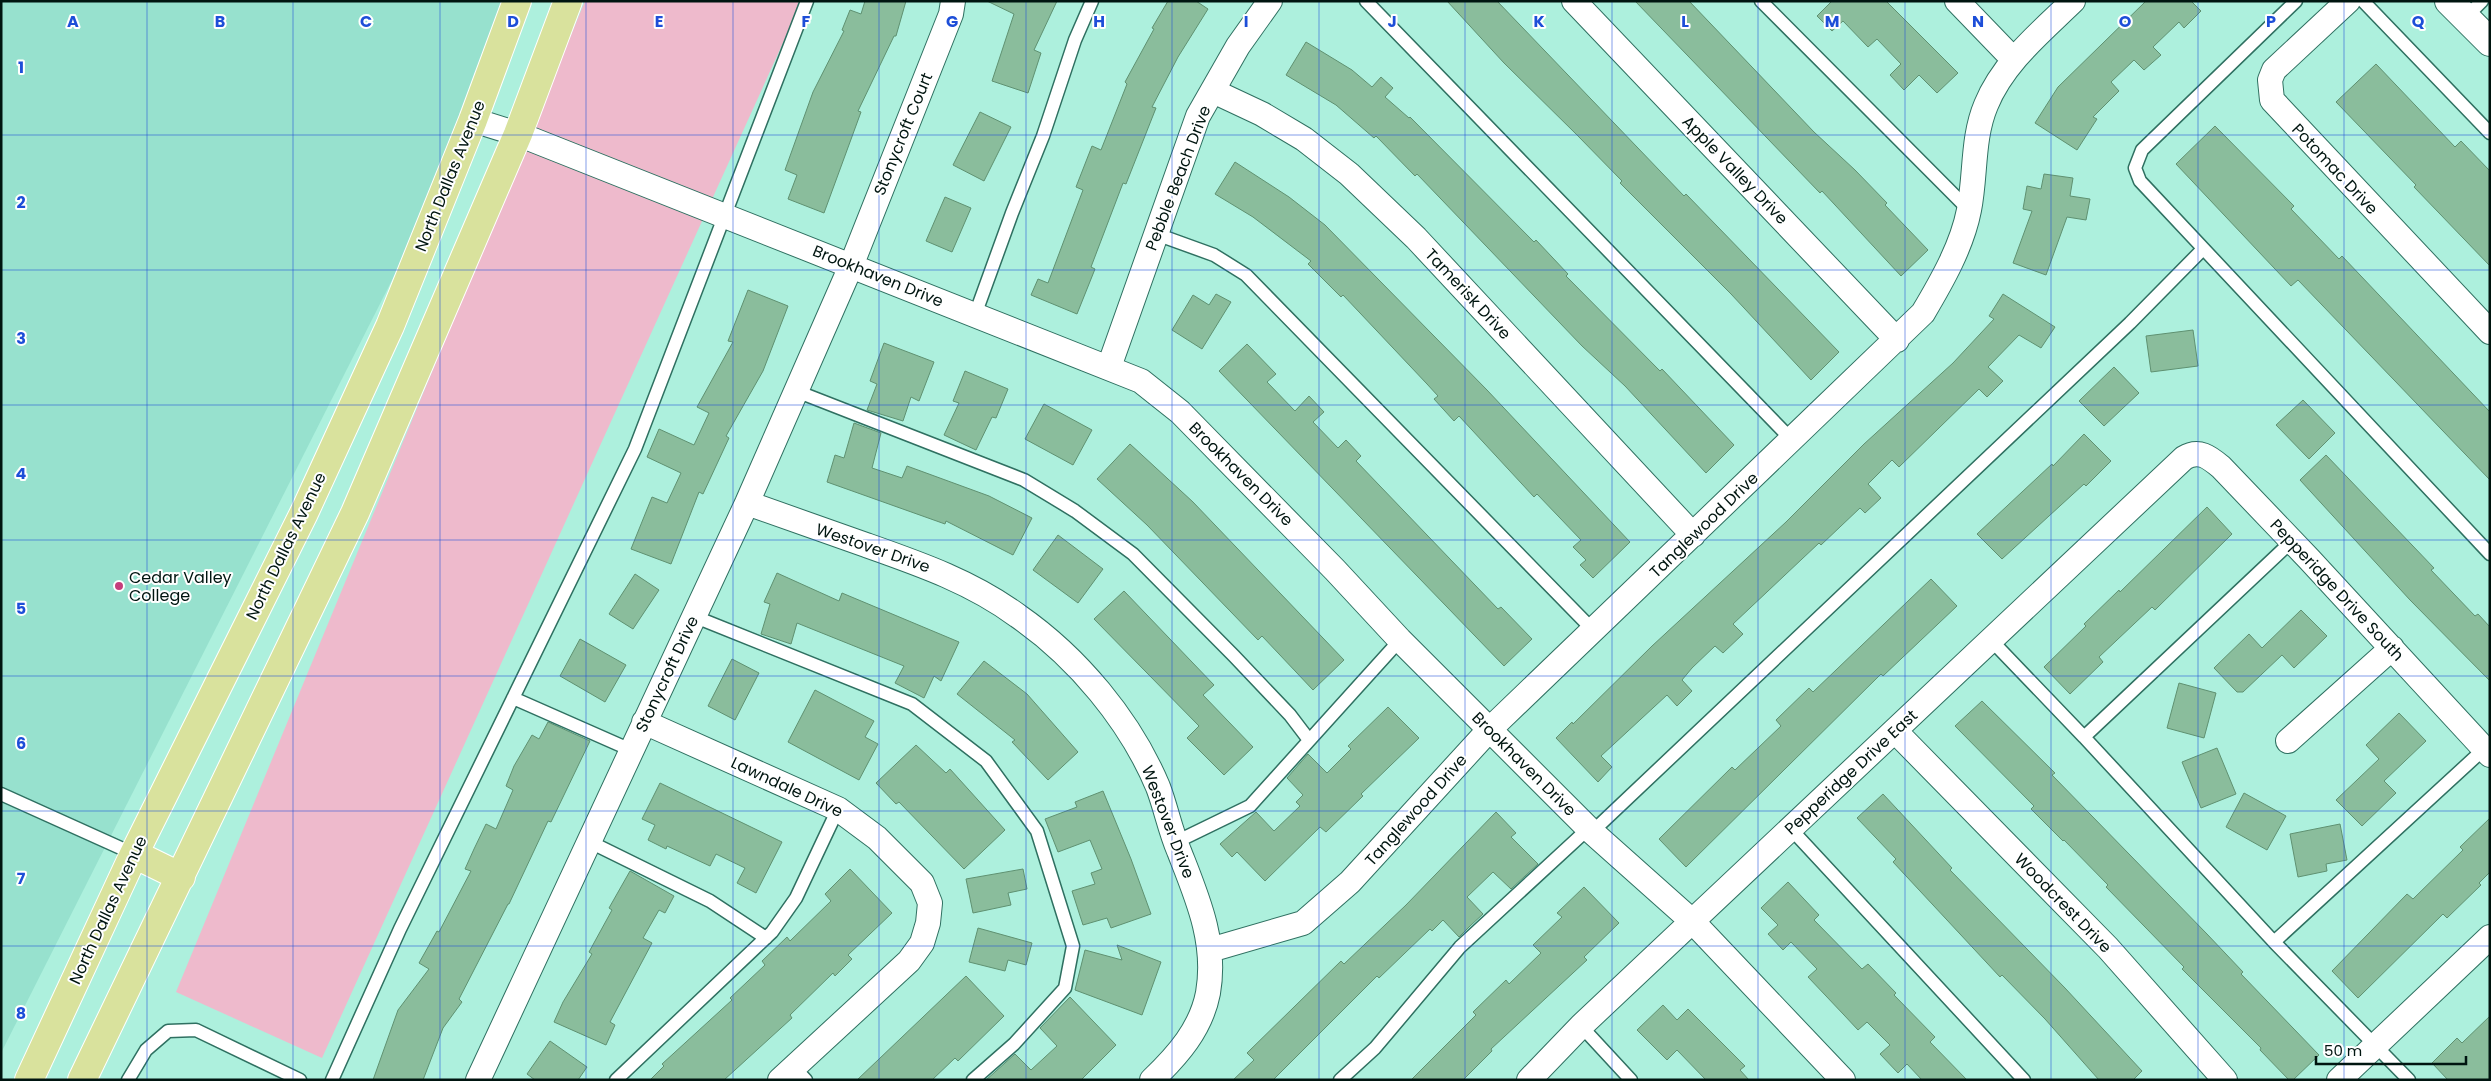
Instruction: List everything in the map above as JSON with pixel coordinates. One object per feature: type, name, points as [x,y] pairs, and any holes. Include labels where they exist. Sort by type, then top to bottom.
[{"type":"main road","name":"North Dallas Avenue","points":[[29,1080],[134,854],[304,513],[390,326],[473,120],[516,1]]},
{"type":"main road","points":[[82,1080],[355,513],[518,134],[568,1]]},
{"type":"main road","points":[[134,854],[181,877]]},
{"type":"street","name":"Stonycroft Court","points":[[851,266],[951,14],[953,1]]},
{"type":"street","name":"Pebble Beach Drive","points":[[1109,367],[1198,116],[1238,46],[1270,1]]},
{"type":"street","name":"Apple Valley Drive","points":[[1574,1],[1897,340]]},
{"type":"street","points":[[1957,1],[2013,59]]},
{"type":"street","name":"Tanglewood Drive","points":[[1210,950],[1303,922],[1350,882],[1489,730],[1923,313],[1941,284],[1969,210],[1979,125],[1991,93],[2013,59],[2073,1]]},
{"type":"street","name":"Potomac Drive","points":[[2348,1],[2274,70],[2270,80],[2272,100],[2490,332]]},
{"type":"street","points":[[2466,7],[2490,42]]},
{"type":"street","name":"Tamerisk Drive","points":[[1213,91],[1262,114],[1304,139],[1349,174],[1416,238],[1693,535]]},
{"type":"street","name":"Brookhaven Drive","points":[[473,120],[518,134],[1142,381],[1180,412],[1335,570],[1400,640],[1590,830],[1693,922],[1843,1080]]},
{"type":"street","name":"Stonycroft Drive","points":[[478,1080],[747,503],[851,266]]},
{"type":"street","name":"Pepperidge Drive South","points":[[2175,466],[2192,453],[2209,456],[2292,541],[2487,752]]},
{"type":"street","name":"Pepperidge Drive East","points":[[1529,1080],[1581,1026],[2175,466]]},
{"type":"street","name":"Westover Drive","points":[[747,503],[937,570],[966,584],[1019,616],[1075,666],[1124,723],[1157,786],[1190,878],[1208,935],[1210,950],[1211,971],[1202,1016],[1180,1050],[1152,1080]]},
{"type":"street","points":[[2288,741],[2392,648]]},
{"type":"street","name":"Lawndale Drive","points":[[644,722],[838,809],[876,838],[922,883],[930,903],[928,923],[922,944],[909,961],[794,1076]]},
{"type":"street","name":"Woodcrest Drive","points":[[1895,731],[2108,948],[2225,1080]]},
{"type":"street","points":[[2339,1080],[2490,937]]},
{"type":"lane","points":[[332,1080],[400,928],[635,449],[807,1]]},
{"type":"lane","points":[[976,315],[1012,213],[1043,136],[1075,40],[1092,1]]},
{"type":"lane","points":[[1366,1],[1792,440]]},
{"type":"lane","points":[[1761,1],[1969,210]]},
{"type":"lane","points":[[2296,1],[2142,150],[2135,168],[2140,181],[2490,554]]},
{"type":"lane","points":[[2363,1],[2490,133]]},
{"type":"lane","points":[[1156,234],[1214,255],[1246,274],[1593,630]]},
{"type":"lane","points":[[1340,1080],[1375,1048],[1460,948],[1590,830],[2130,323],[2204,250]]},
{"type":"lane","points":[[796,391],[1024,480],[1075,511],[1133,554],[1247,669],[1290,715],[1309,740]]},
{"type":"lane","points":[[2084,738],[2292,541]]},
{"type":"lane","points":[[693,616],[912,704],[986,761],[1037,831],[1073,946],[1065,988],[1014,1044],[973,1080]]},
{"type":"lane","points":[[1176,842],[1250,806],[1400,640]]},
{"type":"lane","points":[[1991,640],[2274,942],[2410,1080]]},
{"type":"lane","points":[[513,698],[631,750]]},
{"type":"lane","points":[[2274,942],[2487,752]]},
{"type":"lane","points":[[1,794],[134,854]]},
{"type":"lane","points":[[616,1080],[766,938],[796,898],[838,809]]},
{"type":"lane","points":[[1791,829],[2024,1080]]},
{"type":"lane","points":[[588,841],[710,900],[766,938]]},
{"type":"lane","points":[[1581,1026],[1631,1080]]},
{"type":"lane","points":[[128,1080],[146,1050],[168,1031],[196,1030],[300,1080]]},
{"type":"shaded area","name":"Cedar Valley College","points":[[1,1],[517,1],[473,120],[1,1053]]},
{"type":"shaded area","points":[[585,1],[802,1],[322,1058],[176,992]]},
{"type":"building","points":[[865,1],[906,1],[896,36],[894,36],[858,111],[861,112],[824,213],[788,199],[797,175],[785,170],[813,92],[844,31],[842,30],[850,10],[861,14]]},
{"type":"building","points":[[987,1],[1057,1],[1034,50],[1041,53],[1028,93],[992,81],[1014,14]]},
{"type":"building","points":[[1168,1],[1196,1],[1208,9],[1178,57],[1152,107],[1156,108],[1126,184],[1123,183],[1091,267],[1095,269],[1077,314],[1031,295],[1038,279],[1048,283],[1083,190],[1076,187],[1092,146],[1101,150],[1127,84],[1125,82]]},
{"type":"building","points":[[1447,1],[1497,1],[1684,196],[1686,194],[1839,352],[1811,380],[1731,294],[1620,183],[1622,181],[1504,63]]},
{"type":"building","points":[[1635,1],[1689,1],[1814,132],[1887,203],[1885,205],[1928,250],[1901,276],[1822,191],[1820,193]]},
{"type":"building","points":[[1832,1],[1886,1],[1958,73],[1937,93],[1919,75],[1904,90],[1890,75],[1901,64],[1877,39],[1868,47],[1843,21],[1832,31],[1817,16]]},
{"type":"building","points":[[2146,1],[2191,1],[2201,11],[2184,28],[2179,22],[2153,47],[2161,55],[2144,70],[2134,60],[2111,82],[2119,91],[2093,117],[2097,119],[2077,150],[2035,123],[2058,87]]},
{"type":"building","points":[[1306,42],[1352,70],[1372,87],[1381,77],[1393,88],[1385,97],[1410,117],[1534,242],[1536,240],[1568,274],[1566,276],[1660,371],[1662,369],[1734,445],[1706,473],[1625,386],[1582,346],[1417,174],[1415,176],[1376,136],[1374,138],[1336,105],[1286,75]]},
{"type":"building","points":[[2376,64],[2455,147],[2461,141],[2490,171],[2490,266],[2414,187],[2416,185],[2336,102]]},
{"type":"building","points":[[980,112],[1011,127],[984,181],[953,165]]},
{"type":"building","points":[[2215,126],[2294,206],[2291,209],[2339,259],[2342,256],[2490,412],[2490,480],[2298,280],[2291,286],[2176,164]]},
{"type":"building","points":[[1235,162],[1289,197],[1325,225],[1487,390],[1630,542],[1593,578],[1580,565],[1586,560],[1573,547],[1581,540],[1537,494],[1534,497],[1459,416],[1454,421],[1434,399],[1438,396],[1343,295],[1341,297],[1308,264],[1311,261],[1253,217],[1215,194]]},
{"type":"building","points":[[2044,174],[2073,178],[2070,196],[2090,199],[2086,220],[2067,217],[2046,275],[2013,263],[2032,211],[2023,209],[2027,186],[2041,189]]},
{"type":"building","points":[[945,197],[971,208],[952,252],[926,241]]},
{"type":"building","points":[[748,290],[788,306],[763,371],[726,436],[729,438],[703,494],[699,492],[671,564],[631,549],[652,497],[667,503],[681,473],[647,457],[659,429],[694,445],[709,413],[697,407],[733,342],[728,341]]},
{"type":"building","points":[[1216,294],[1231,302],[1202,349],[1172,330],[1193,295],[1209,305]]},
{"type":"building","points":[[2003,294],[2055,327],[2041,348],[2019,335],[1988,367],[2003,381],[1987,397],[1979,389],[1899,467],[1892,460],[1868,484],[1881,498],[1865,513],[1860,508],[1821,545],[1819,543],[1733,624],[1743,634],[1723,653],[1715,646],[1692,668],[1682,680],[1692,691],[1677,706],[1667,695],[1601,756],[1612,767],[1598,782],[1556,738],[1786,522],[1864,444],[1953,363],[1994,319],[1989,316]]},
{"type":"building","points":[[2193,330],[2198,366],[2151,372],[2146,336]]},
{"type":"building","points":[[884,343],[934,362],[919,401],[911,397],[903,421],[867,410],[877,384],[870,381]]},
{"type":"building","points":[[1247,344],[1276,374],[1267,382],[1295,411],[1309,396],[1324,412],[1313,422],[1338,448],[1346,440],[1361,456],[1356,461],[1498,609],[1501,607],[1532,639],[1504,666],[1219,371]]},
{"type":"building","points":[[2114,367],[2139,393],[2104,426],[2079,401]]},
{"type":"building","points":[[965,371],[1008,389],[996,418],[992,417],[976,450],[944,435],[959,403],[953,401]]},
{"type":"building","points":[[2303,400],[2335,433],[2309,459],[2276,425]]},
{"type":"building","points":[[1044,404],[1092,430],[1073,465],[1025,439]]},
{"type":"building","points":[[854,423],[881,433],[872,468],[902,478],[907,466],[989,496],[1032,518],[1013,555],[946,521],[945,524],[827,482],[835,455],[844,458]]},
{"type":"building","points":[[2084,434],[2111,461],[2086,486],[2084,484],[2002,559],[1977,534],[2052,464],[2053,466]]},
{"type":"building","points":[[1130,444],[1193,502],[1344,660],[1313,690],[1262,636],[1258,640],[1147,525],[1097,479]]},
{"type":"building","points":[[2326,455],[2434,568],[2431,570],[2475,616],[2478,614],[2490,627],[2490,681],[2410,600],[2300,480]]},
{"type":"building","points":[[2207,507],[2232,534],[2155,610],[2152,607],[2099,657],[2103,662],[2070,694],[2044,667],[2086,626],[2084,624],[2119,590],[2120,592]]},
{"type":"building","points":[[1058,535],[1103,569],[1078,603],[1033,570]]},
{"type":"building","points":[[777,573],[839,601],[842,593],[959,642],[941,681],[934,676],[924,698],[895,683],[904,666],[797,623],[791,644],[761,634],[770,604],[764,602]]},
{"type":"building","points":[[635,574],[659,590],[633,629],[609,614]]},
{"type":"building","points":[[1931,579],[1957,606],[1883,676],[1881,674],[1686,867],[1659,839],[1732,767],[1735,770],[1781,726],[1776,720],[1809,688],[1813,692]]},
{"type":"building","points":[[1124,591],[1214,685],[1203,695],[1253,747],[1224,775],[1187,738],[1199,726],[1094,619]]},
{"type":"building","points":[[2301,610],[2327,636],[2294,668],[2282,655],[2243,692],[2237,692],[2214,668],[2249,634],[2262,648]]},
{"type":"building","points":[[580,639],[626,665],[605,702],[560,676]]},
{"type":"building","points":[[732,659],[759,673],[735,720],[708,706]]},
{"type":"building","points":[[984,661],[1027,694],[1078,752],[1048,780],[1012,742],[1015,740],[957,694]]},
{"type":"building","points":[[2179,683],[2216,693],[2204,738],[2167,728]]},
{"type":"building","points":[[815,690],[874,721],[865,737],[878,744],[859,780],[788,742]]},
{"type":"building","points":[[1982,701],[2055,773],[2052,775],[2207,934],[2243,972],[2241,974],[2319,1055],[2293,1080],[2289,1080],[2260,1050],[2261,1048],[2182,969],[2184,967],[2106,887],[2108,885],[2031,809],[2034,806],[1955,726]]},
{"type":"building","points":[[1388,707],[1419,738],[1361,794],[1363,796],[1326,832],[1320,827],[1265,881],[1237,852],[1232,857],[1220,844],[1256,812],[1274,831],[1300,806],[1296,802],[1303,795],[1287,778],[1308,754],[1327,773],[1351,749],[1348,746]]},
{"type":"building","points":[[2399,713],[2426,741],[2384,781],[2396,793],[2362,826],[2336,800],[2379,759],[2366,745]]},
{"type":"building","points":[[548,722],[590,741],[551,822],[548,821],[509,904],[459,999],[462,1002],[443,1028],[423,1080],[373,1080],[398,1010],[429,969],[419,963],[437,931],[439,932],[471,871],[465,869],[486,824],[496,829],[513,790],[506,786],[514,766],[532,735],[539,739]]},
{"type":"building","points":[[916,745],[946,773],[950,769],[1005,830],[964,869],[899,802],[896,804],[876,783]]},
{"type":"building","points":[[2217,748],[2236,794],[2201,808],[2182,762]]},
{"type":"building","points":[[660,783],[782,842],[756,893],[737,883],[745,868],[716,854],[710,866],[667,846],[666,849],[648,840],[655,825],[642,819]]},
{"type":"building","points":[[1103,791],[1151,914],[1111,928],[1107,918],[1083,925],[1072,891],[1095,884],[1091,873],[1102,869],[1090,840],[1058,852],[1045,819],[1077,807],[1075,802]]},
{"type":"building","points":[[2244,793],[2286,816],[2267,850],[2226,827]]},
{"type":"building","points":[[1883,794],[1952,868],[1950,870],[2065,988],[2142,1071],[2133,1080],[2099,1080],[2045,1019],[2002,975],[2000,977],[1893,862],[1896,859],[1857,818]]},
{"type":"building","points":[[1496,812],[1516,833],[1511,837],[1538,864],[1511,889],[1493,872],[1467,897],[1483,914],[1459,937],[1443,920],[1432,931],[1430,929],[1379,978],[1377,976],[1273,1080],[1233,1080],[1254,1060],[1247,1053],[1341,961],[1344,964],[1406,905]]},
{"type":"building","points":[[2490,818],[2490,872],[2479,883],[2481,885],[2447,918],[2443,914],[2358,998],[2332,971],[2407,894],[2413,899],[2463,850],[2460,847]]},
{"type":"building","points":[[2340,824],[2347,860],[2326,864],[2327,871],[2298,877],[2290,834]]},
{"type":"building","points":[[850,869],[892,913],[848,955],[852,959],[835,976],[833,973],[790,1015],[792,1018],[724,1080],[650,1080],[664,1066],[662,1064],[732,1000],[730,998],[765,965],[762,961],[787,937],[790,941],[831,901],[825,894]]},
{"type":"building","points":[[1023,869],[1027,889],[1008,893],[1011,905],[973,913],[966,879]]},
{"type":"building","points":[[630,871],[674,896],[665,913],[659,910],[643,938],[652,943],[610,1022],[615,1025],[606,1045],[554,1022],[563,1002],[592,954],[589,952],[612,910],[609,908]]},
{"type":"building","points":[[1788,882],[1819,915],[1814,920],[1862,969],[1868,964],[1896,993],[1894,995],[1935,1037],[1930,1042],[1967,1080],[1922,1080],[1907,1064],[1898,1073],[1880,1054],[1890,1045],[1867,1022],[1858,1030],[1808,977],[1817,969],[1791,942],[1783,950],[1768,934],[1778,925],[1761,908]]},
{"type":"building","points":[[1584,887],[1619,923],[1584,957],[1587,960],[1491,1049],[1492,1051],[1463,1080],[1411,1080],[1476,1015],[1473,1012],[1506,980],[1509,984],[1541,953],[1533,945],[1562,917],[1557,913]]},
{"type":"building","points":[[978,928],[1032,943],[1026,965],[1008,960],[1005,971],[969,962]]},
{"type":"building","points":[[1117,945],[1161,962],[1142,1015],[1075,990],[1085,950],[1122,960]]},
{"type":"building","points":[[966,976],[1004,1016],[958,1061],[955,1058],[932,1080],[857,1080]]},
{"type":"building","points":[[1070,997],[1116,1045],[1081,1080],[986,1080],[1015,1054],[1031,1070],[1057,1046],[1040,1028]]},
{"type":"building","points":[[1663,1005],[1677,1020],[1688,1009],[1745,1066],[1740,1070],[1749,1080],[1706,1080],[1677,1050],[1667,1060],[1637,1030]]},
{"type":"building","points":[[2490,1016],[2490,1080],[2448,1080],[2432,1063],[2457,1038],[2462,1043]]},
{"type":"building","points":[[550,1041],[587,1067],[578,1080],[535,1080],[527,1074]]},
{"type":"place","name":"Cedar Valley College","points":[[119,586]]}]
